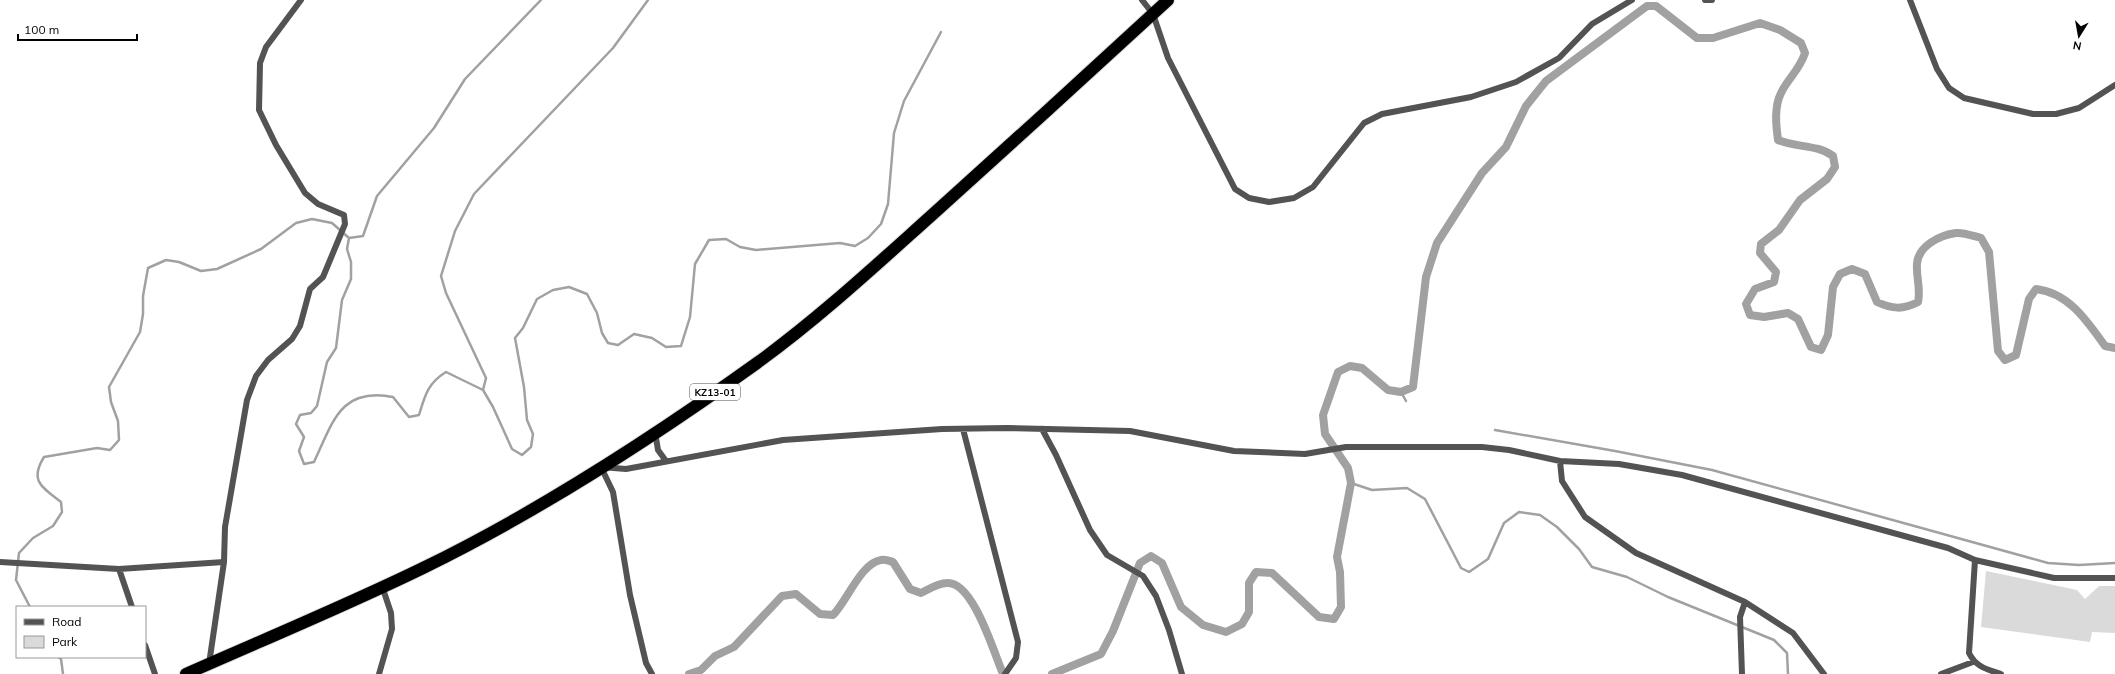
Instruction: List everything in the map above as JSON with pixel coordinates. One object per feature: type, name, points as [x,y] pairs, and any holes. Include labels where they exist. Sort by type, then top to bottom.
[{"type":"highway","name":"KZ13-01","points":[[190,673],[382,586],[472,543],[601,468],[656,432],[759,361],[845,292],[1168,0]]},
{"type":"street","points":[[209,664],[224,562],[227,520],[247,400],[256,376],[268,360],[292,338],[300,326],[310,289],[323,276],[345,224],[344,216],[318,204],[305,193],[276,145],[259,110],[260,63],[266,47],[301,0]]},
{"type":"street","points":[[1142,0],[1153,14],[1168,58],[1235,189],[1249,198],[1269,202],[1294,198],[1313,187],[1364,123],[1382,114],[1471,97],[1516,82],[1559,58],[1592,24],[1632,0]]},
{"type":"street","points":[[1705,0],[1712,0]]},
{"type":"street","points":[[1910,0],[1937,69],[1949,88],[1964,98],[2033,114],[2056,114],[2079,108],[2115,85]]},
{"type":"street","points":[[963,429],[1018,642],[1016,658],[1005,674]]},
{"type":"street","points":[[652,674],[646,663],[630,595],[613,492],[601,468],[626,469],[783,440],[963,429],[1042,429],[1130,431],[1234,451],[1305,454],[1346,446],[1482,447],[1510,450],[1560,461],[1620,464],[1682,475],[1948,548],[1975,560],[2054,578],[2115,578]]},
{"type":"street","points":[[1042,429],[1056,455],[1090,530],[1107,555],[1143,576],[1156,596],[1169,630],[1182,674]]},
{"type":"street","points":[[656,432],[658,450],[666,461]]},
{"type":"street","points":[[1560,461],[1562,480],[1585,517],[1636,553],[1745,602],[1793,633],[1824,674]]},
{"type":"street","points":[[1975,560],[1969,653],[1973,662],[1980,668],[2000,674]]},
{"type":"street","points":[[0,562],[119,569],[224,562]]},
{"type":"street","points":[[119,569],[132,606]]},
{"type":"street","points":[[379,674],[392,629],[391,613],[382,586]]},
{"type":"street","points":[[1742,674],[1740,617],[1745,602]]},
{"type":"street","points":[[146,647],[155,674]]},
{"type":"street","points":[[1941,674],[1973,662]]},
{"type":"green space","points":[[1986,571],[2077,590],[2085,599],[2099,586],[2115,586],[2115,633],[2092,632],[2090,642],[1981,627]]},
{"type":"waterway","points":[[349,238],[363,236],[377,196],[434,128],[465,79],[541,0]]},
{"type":"waterway","points":[[483,390],[486,378],[446,293],[441,276],[455,231],[474,194],[613,48],[648,0]]},
{"type":"waterway","points":[[1052,674],[1101,654],[1113,631],[1140,563],[1151,556],[1162,563],[1181,607],[1203,625],[1226,632],[1242,624],[1249,612],[1249,583],[1256,572],[1272,573],[1319,617],[1334,619],[1341,607],[1340,572],[1337,557],[1351,483],[1348,468],[1325,434],[1323,415],[1338,372],[1350,366],[1362,368],[1388,390],[1401,392],[1413,387],[1426,277],[1437,243],[1482,173],[1506,147],[1526,106],[1546,81],[1647,6],[1656,6],[1697,38],[1713,38],[1760,23],[1780,30],[1801,43],[1805,53],[1800,65],[1784,88],[1777,104],[1776,116],[1778,140],[1827,152],[1833,156],[1835,167],[1827,179],[1800,200],[1779,230],[1761,244],[1760,253],[1776,272],[1774,282],[1755,289],[1746,304],[1750,315],[1764,317],[1788,313],[1798,319],[1811,347],[1821,350],[1828,335],[1833,287],[1840,274],[1852,269],[1865,274],[1877,302],[1898,308],[1913,305],[1918,302],[1919,292],[1917,264],[1921,252],[1931,242],[1943,236],[1962,233],[1981,238],[1989,252],[1998,351],[2005,360],[2016,355],[2029,299],[2036,289],[2058,296],[2068,302],[2084,318],[2105,346],[2115,348]]},
{"type":"waterway","points":[[29,606],[16,580],[19,553],[33,538],[53,526],[62,512],[61,502],[48,492],[40,483],[38,478],[40,465],[44,457],[97,448],[110,450],[119,440],[118,421],[111,402],[109,387],[140,332],[143,314],[143,296],[148,268],[166,260],[179,262],[201,271],[217,269],[261,249],[296,223],[312,219],[332,223],[349,238],[347,249],[351,262],[351,279],[342,300],[336,348],[327,362],[317,406],[311,413],[300,415],[296,424],[304,437],[299,451],[304,464],[314,462],[333,421],[350,403],[361,397],[375,395],[393,397],[409,417],[419,415],[423,401],[431,385],[446,372],[483,390],[493,407],[512,449],[522,455],[531,447],[533,434],[527,420],[524,387],[515,338],[523,328],[537,299],[553,290],[569,287],[587,294],[597,313],[602,333],[608,343],[618,345],[634,334],[652,338],[666,347],[681,346],[690,317],[695,264],[709,240],[726,239],[740,247],[756,250],[840,243],[855,246],[868,238],[881,224],[888,204],[894,133],[904,101],[941,32]]},
{"type":"waterway","points":[[1401,392],[1406,401]]},
{"type":"waterway","points":[[1495,430],[1712,470],[2048,563],[2079,565],[2115,563]]},
{"type":"waterway","points":[[1351,483],[1372,490],[1407,488],[1425,499],[1461,568],[1469,572],[1488,559],[1504,523],[1519,512],[1540,515],[1557,527],[1579,549],[1592,567],[1627,577],[1668,597],[1774,640],[1787,653],[1788,674]]},
{"type":"waterway","points":[[689,674],[701,670],[715,656],[734,647],[782,596],[796,594],[820,614],[833,615],[867,568],[881,560],[893,562],[910,589],[921,593],[944,583],[957,585],[974,605],[988,635],[1003,674]]},
{"type":"waterway","points":[[60,658],[61,659],[63,674]]}]
